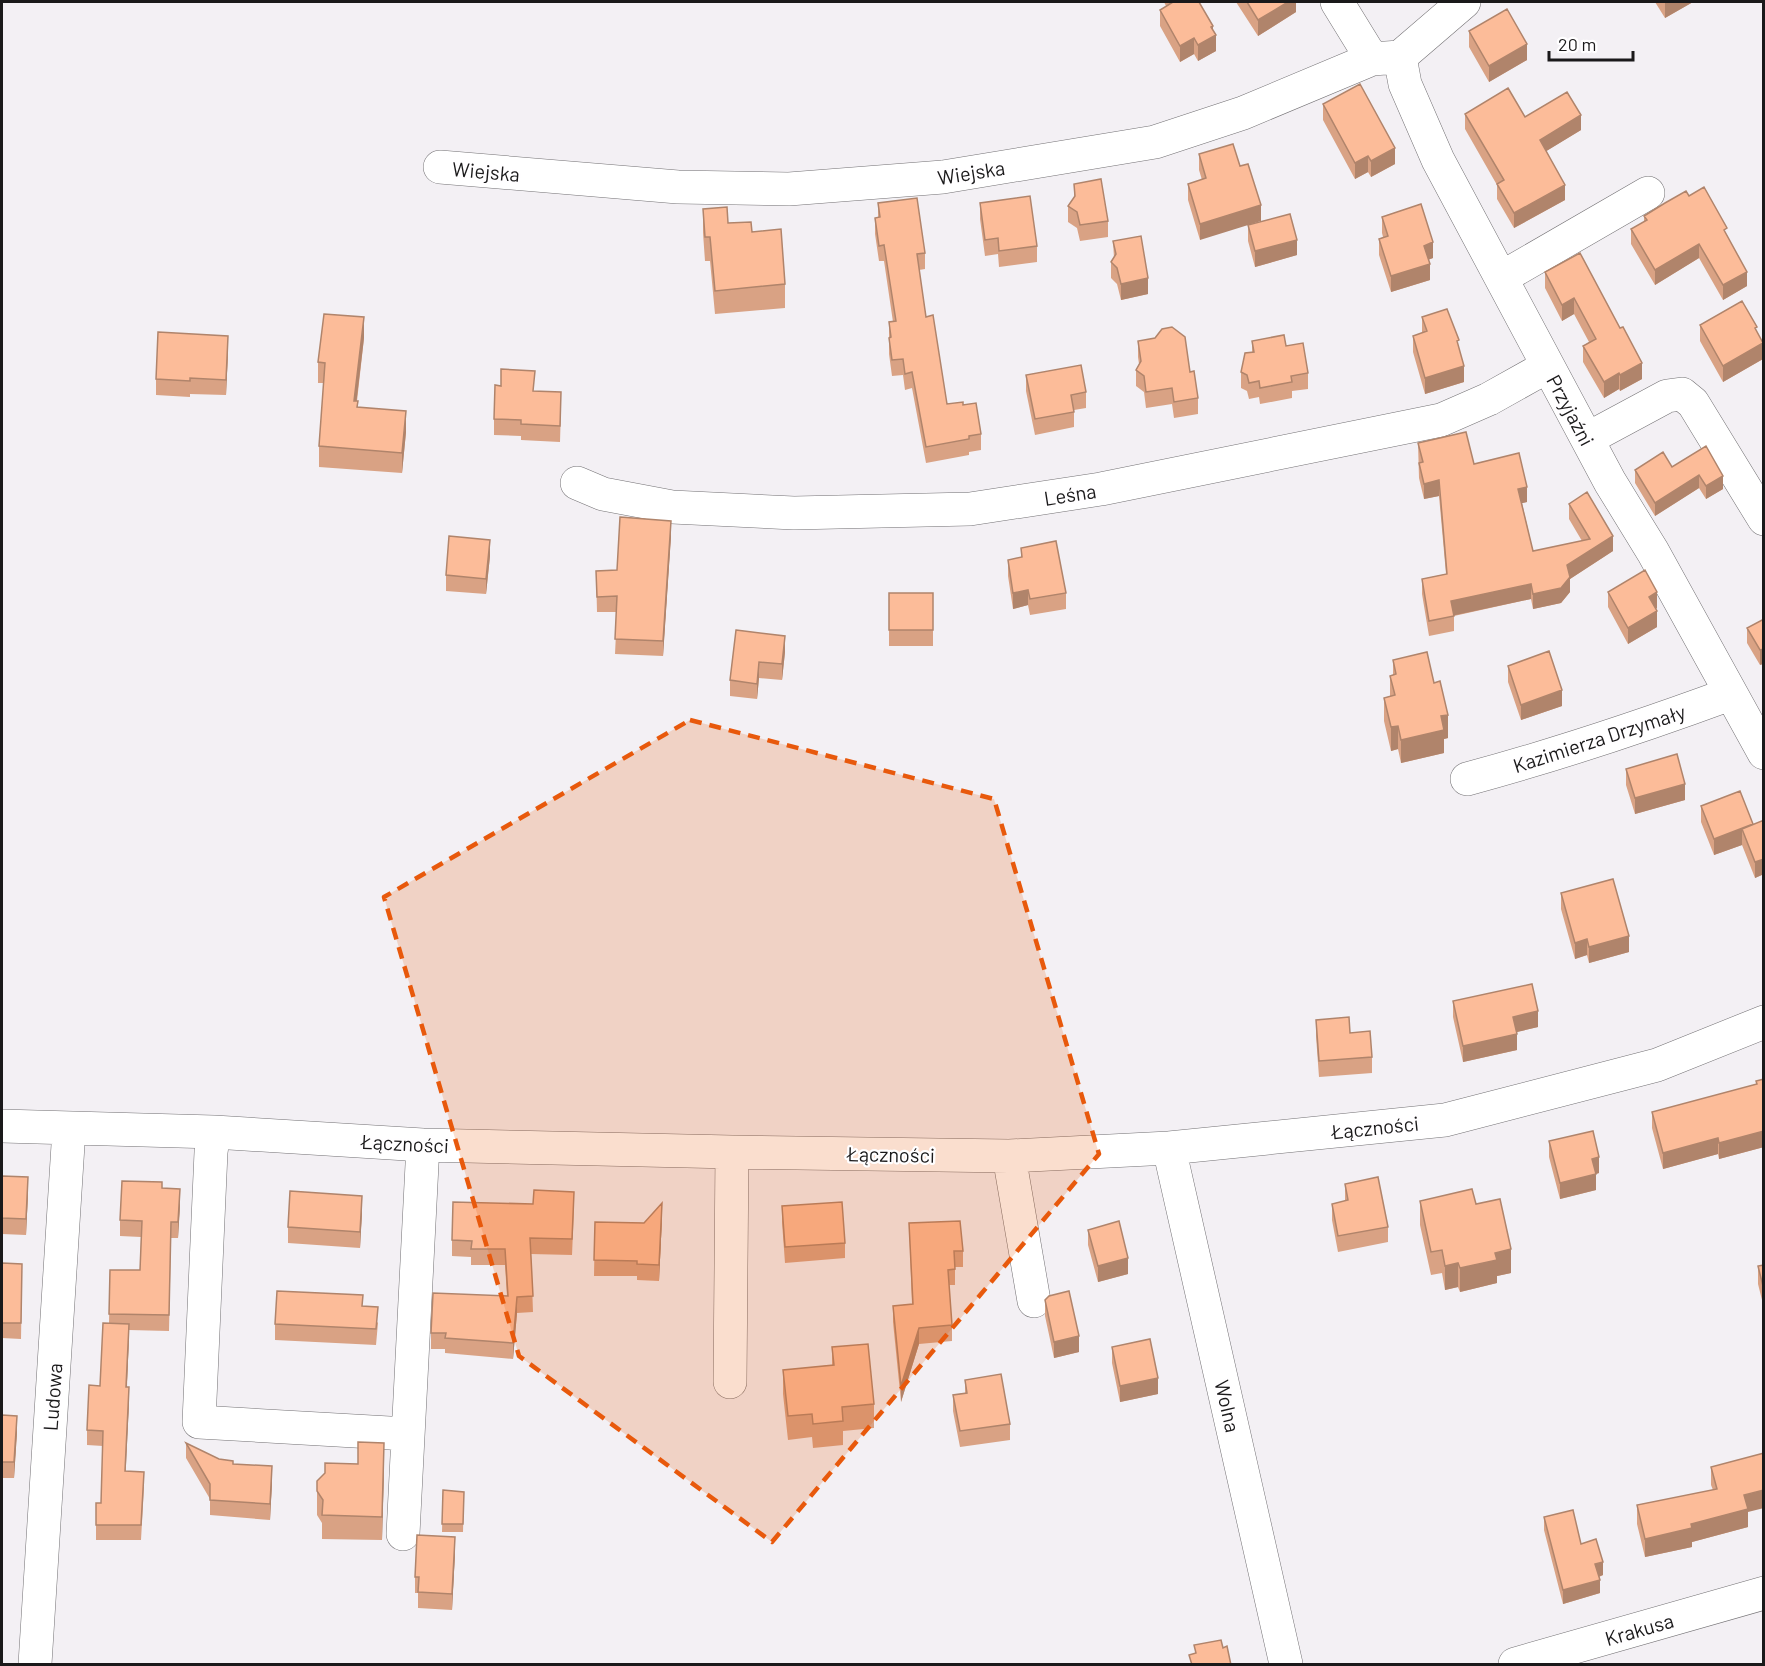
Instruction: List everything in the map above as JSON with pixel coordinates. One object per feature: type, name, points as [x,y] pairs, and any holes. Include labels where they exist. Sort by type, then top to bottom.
[{"type":"street","name":"Przyjaźni","points":[[1337,2],[1386,58],[1405,84],[1438,160],[1610,482],[1653,552],[1764,753]]},
{"type":"street","name":"Wiejska","points":[[440,166],[678,187],[789,189],[943,177],[1155,142],[1243,113],[1386,58],[1464,2]]},
{"type":"street","points":[[1501,278],[1648,193]]},
{"type":"street","name":"Leśna","points":[[577,483],[603,494],[672,507],[794,513],[970,509],[1101,489],[1441,420],[1489,399],[1548,366]]},
{"type":"street","points":[[1587,439],[1667,396],[1682,394],[1693,404],[1764,519]]},
{"type":"street","name":"Kazimierza Drzymały","points":[[1467,778],[1542,759],[1664,719],[1730,694]]},
{"type":"street","name":"Łączności","points":[[2,1126],[214,1132],[423,1145],[732,1152],[1009,1156],[1169,1148],[1445,1120],[1658,1065],[1764,1022]]},
{"type":"street","name":"Ludowa","points":[[35,1665],[69,1129]]},
{"type":"street","points":[[214,1132],[200,1422],[407,1434]]},
{"type":"street","points":[[403,1534],[423,1145]]},
{"type":"street","name":"Wolna","points":[[1169,1148],[1287,1665]]},
{"type":"street","points":[[730,1382],[732,1152]]},
{"type":"street","points":[[1009,1156],[1034,1301]]},
{"type":"street","name":"Krakusa","points":[[1515,1665],[1764,1593]]},
{"type":"highlighted area","points":[[690,720],[994,799],[1099,1154],[772,1542],[519,1356],[384,897]]},
{"type":"building","points":[[1173,2],[1199,2],[1216,35],[1198,45],[1194,38],[1180,46],[1160,10]]},
{"type":"building","points":[[1247,2],[1288,2],[1258,20]]},
{"type":"building","points":[[1507,9],[1527,44],[1489,66],[1469,31]]},
{"type":"building","points":[[1360,84],[1395,148],[1371,161],[1368,156],[1355,163],[1323,104]]},
{"type":"building","points":[[1508,88],[1525,117],[1567,92],[1581,115],[1540,140],[1565,185],[1514,213],[1497,184],[1504,180],[1465,114]]},
{"type":"building","points":[[1233,144],[1240,166],[1248,164],[1261,205],[1200,224],[1188,184],[1206,178],[1199,154]]},
{"type":"building","points":[[1101,179],[1108,221],[1080,225],[1077,212],[1068,206],[1075,196],[1074,184]]},
{"type":"building","points":[[1704,187],[1727,228],[1724,230],[1747,272],[1723,285],[1699,244],[1655,270],[1631,229],[1647,220],[1644,216],[1665,203],[1686,191],[1689,196]]},
{"type":"building","points":[[1030,196],[1037,246],[999,251],[998,238],[985,240],[980,203]]},
{"type":"building","points":[[917,198],[925,253],[917,254],[926,317],[933,315],[947,404],[976,403],[981,434],[969,436],[969,439],[926,447],[912,372],[905,374],[903,359],[892,360],[889,322],[896,321],[884,245],[879,246],[875,218],[880,217],[878,203]]},
{"type":"building","points":[[1421,204],[1433,242],[1424,246],[1430,264],[1391,276],[1379,239],[1388,236],[1382,217]]},
{"type":"building","points":[[727,207],[728,223],[751,222],[752,232],[781,229],[785,284],[715,291],[710,237],[705,237],[703,209]]},
{"type":"building","points":[[1290,214],[1297,240],[1255,251],[1248,225]]},
{"type":"building","points":[[1141,236],[1148,278],[1121,284],[1117,268],[1111,262],[1116,254],[1113,241]]},
{"type":"building","points":[[1580,253],[1620,328],[1623,327],[1642,363],[1604,382],[1583,346],[1596,339],[1574,298],[1562,305],[1545,272]]},
{"type":"building","points":[[1742,301],[1763,343],[1723,366],[1700,325]]},
{"type":"building","points":[[1447,309],[1459,340],[1457,341],[1464,366],[1425,378],[1413,336],[1427,331],[1422,317]]},
{"type":"building","points":[[324,314],[364,317],[354,401],[358,401],[357,407],[406,411],[402,453],[319,446],[325,363],[318,362]]},
{"type":"building","points":[[1172,327],[1185,337],[1190,372],[1194,371],[1198,398],[1174,402],[1172,388],[1146,392],[1144,376],[1136,370],[1141,361],[1138,341],[1155,338],[1162,329]]},
{"type":"building","points":[[158,332],[228,336],[226,380],[156,379]]},
{"type":"building","points":[[1284,335],[1286,346],[1303,343],[1308,373],[1291,376],[1292,382],[1260,388],[1259,381],[1249,383],[1247,375],[1241,372],[1245,353],[1254,352],[1252,341]]},
{"type":"building","points":[[1081,365],[1086,392],[1071,395],[1074,412],[1035,419],[1026,375]]},
{"type":"building","points":[[501,369],[535,371],[533,391],[561,392],[560,426],[521,424],[521,420],[494,419],[495,385],[501,386]]},
{"type":"building","points":[[1466,432],[1474,464],[1519,453],[1527,487],[1518,489],[1533,551],[1590,539],[1569,504],[1587,492],[1613,536],[1567,565],[1570,577],[1561,588],[1533,594],[1531,584],[1451,601],[1454,616],[1429,621],[1422,579],[1447,574],[1439,480],[1424,484],[1419,463],[1423,462],[1418,443]]},
{"type":"building","points":[[1706,446],[1723,476],[1706,486],[1699,475],[1655,503],[1635,470],[1663,452],[1672,467]]},
{"type":"building","points":[[620,517],[671,521],[663,641],[615,639],[617,596],[597,597],[596,571],[617,570]]},
{"type":"building","points":[[449,536],[490,540],[486,579],[446,575]]},
{"type":"building","points":[[1056,541],[1066,593],[1030,599],[1028,590],[1013,593],[1008,560],[1022,557],[1021,548]]},
{"type":"building","points":[[1645,570],[1657,592],[1649,597],[1657,611],[1628,628],[1608,592]]},
{"type":"building","points":[[889,593],[933,593],[933,630],[889,630]]},
{"type":"building","points":[[1764,619],[1764,649],[1760,650],[1747,628]]},
{"type":"building","points":[[736,630],[785,636],[782,664],[759,662],[757,684],[730,680]]},
{"type":"building","points":[[1549,651],[1562,690],[1521,705],[1508,666]]},
{"type":"building","points":[[1427,652],[1434,683],[1440,681],[1448,715],[1441,716],[1444,730],[1401,740],[1398,726],[1391,727],[1384,698],[1395,695],[1390,676],[1396,674],[1393,660]]},
{"type":"building","points":[[1677,754],[1685,784],[1635,798],[1626,769]]},
{"type":"building","points":[[1740,791],[1753,824],[1714,839],[1701,806]]},
{"type":"building","points":[[1764,820],[1764,859],[1755,862],[1742,829]]},
{"type":"building","points":[[1613,879],[1629,936],[1589,947],[1587,939],[1575,943],[1561,893]]},
{"type":"building","points":[[1532,984],[1538,1011],[1513,1017],[1517,1034],[1463,1046],[1453,1001]]},
{"type":"building","points":[[1349,1017],[1350,1033],[1370,1031],[1372,1057],[1319,1061],[1316,1020]]},
{"type":"building","points":[[1764,1079],[1764,1131],[1719,1143],[1718,1138],[1663,1153],[1652,1112],[1757,1084],[1756,1081]]},
{"type":"building","points":[[1593,1131],[1599,1157],[1592,1159],[1596,1174],[1560,1183],[1549,1141]]},
{"type":"building","points":[[2,1176],[28,1177],[26,1219],[2,1218]]},
{"type":"building","points":[[1378,1177],[1388,1227],[1338,1236],[1332,1204],[1348,1200],[1345,1184]]},
{"type":"building","points":[[122,1181],[162,1182],[162,1188],[180,1189],[178,1222],[171,1222],[169,1315],[109,1314],[110,1270],[140,1270],[142,1221],[120,1220]]},
{"type":"building","points":[[1472,1189],[1476,1204],[1500,1199],[1511,1249],[1495,1253],[1497,1260],[1460,1268],[1458,1263],[1445,1266],[1442,1250],[1431,1252],[1420,1201]]},
{"type":"building","points":[[534,1190],[574,1192],[572,1239],[530,1238],[533,1296],[517,1297],[513,1343],[445,1338],[446,1333],[431,1333],[433,1293],[508,1296],[505,1249],[471,1249],[472,1241],[452,1240],[453,1202],[533,1204]]},
{"type":"building","points":[[290,1191],[362,1196],[360,1232],[288,1227]]},
{"type":"building","points":[[842,1202],[845,1243],[785,1247],[782,1206]]},
{"type":"building","points":[[662,1203],[659,1265],[637,1264],[637,1261],[594,1260],[595,1222],[644,1223]]},
{"type":"building","points":[[960,1221],[963,1251],[954,1251],[955,1269],[948,1270],[952,1325],[919,1328],[901,1386],[893,1306],[913,1304],[909,1223]]},
{"type":"building","points":[[1119,1221],[1128,1258],[1098,1266],[1088,1230]]},
{"type":"building","points":[[2,1263],[22,1264],[21,1323],[2,1323]]},
{"type":"building","points":[[1764,1265],[1764,1290],[1758,1266]]},
{"type":"building","points":[[277,1291],[363,1295],[362,1306],[378,1307],[376,1329],[275,1324]]},
{"type":"building","points":[[1069,1291],[1079,1336],[1054,1342],[1045,1300],[1049,1296]]},
{"type":"building","points":[[103,1323],[129,1324],[125,1471],[144,1472],[141,1525],[96,1525],[96,1503],[101,1503],[103,1431],[87,1430],[89,1385],[100,1386]]},
{"type":"building","points":[[1150,1339],[1158,1378],[1120,1386],[1112,1347]]},
{"type":"building","points":[[868,1344],[874,1404],[842,1407],[843,1421],[813,1424],[812,1414],[788,1416],[783,1370],[834,1365],[832,1347]]},
{"type":"building","points":[[1001,1374],[1010,1424],[960,1431],[953,1395],[967,1393],[965,1380]]},
{"type":"building","points":[[2,1415],[17,1416],[14,1462],[2,1462]]},
{"type":"building","points":[[358,1442],[384,1443],[382,1517],[322,1515],[323,1500],[317,1491],[317,1481],[325,1473],[325,1463],[358,1464]]},
{"type":"building","points":[[186,1443],[219,1459],[233,1461],[233,1464],[272,1466],[270,1504],[210,1500],[210,1484]]},
{"type":"building","points":[[1764,1453],[1764,1490],[1744,1495],[1748,1509],[1691,1524],[1692,1528],[1645,1539],[1637,1505],[1717,1489],[1711,1467]]},
{"type":"building","points":[[443,1490],[464,1492],[463,1524],[442,1524]]},
{"type":"building","points":[[1573,1510],[1581,1544],[1596,1539],[1603,1562],[1595,1564],[1600,1580],[1563,1590],[1544,1517]]},
{"type":"building","points":[[417,1535],[455,1537],[452,1594],[418,1592],[419,1577],[415,1577]]},
{"type":"building","points":[[1221,1640],[1223,1648],[1227,1646],[1231,1665],[1192,1665],[1189,1655],[1196,1653],[1194,1645]]}]
